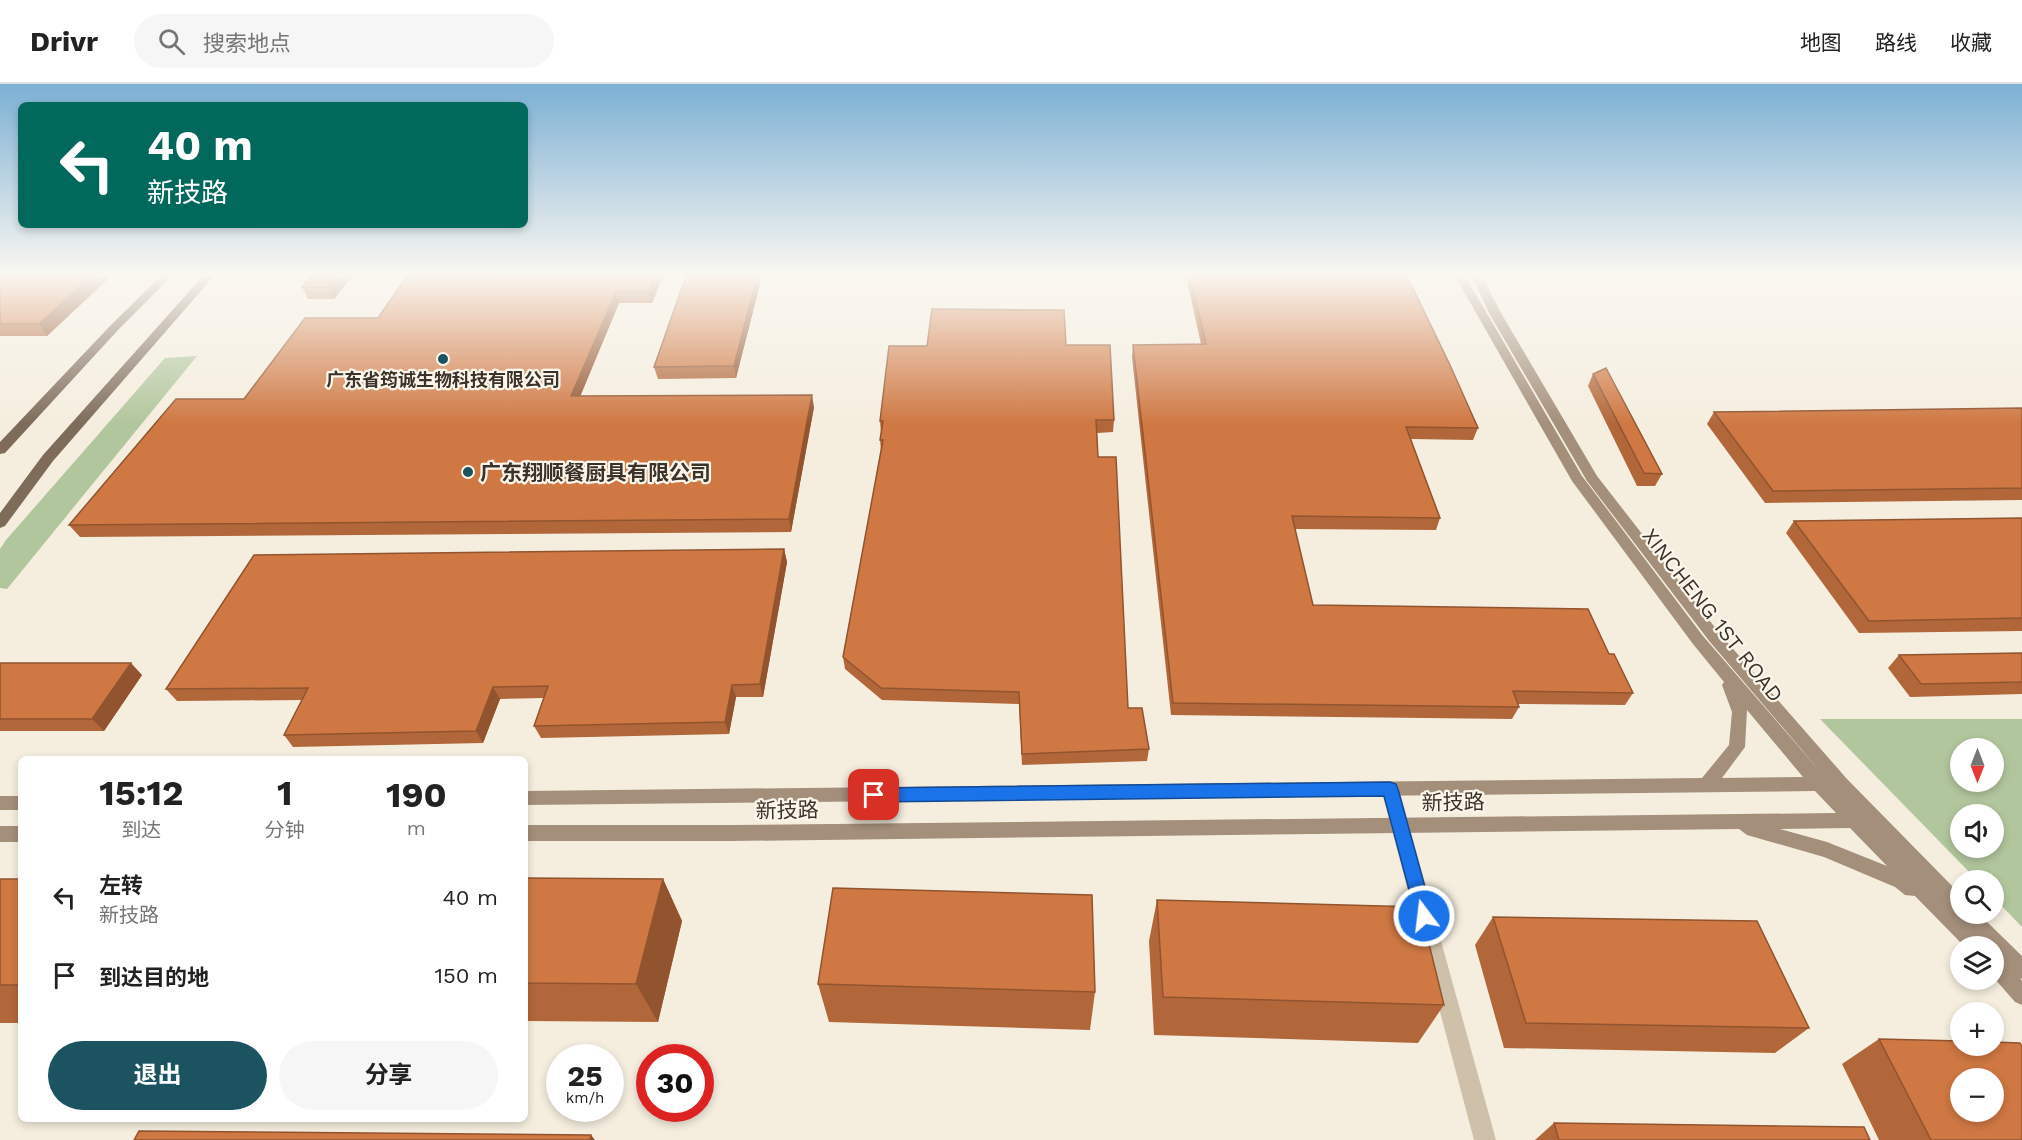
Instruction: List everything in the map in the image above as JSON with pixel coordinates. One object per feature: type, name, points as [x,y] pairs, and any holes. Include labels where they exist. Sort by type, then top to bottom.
[{"type":"main road","points":[[0,450],[117,325]]},
{"type":"main road","points":[[0,523],[48,458],[164,325]]},
{"type":"street","name":"XINCHENG 1ST ROAD","points":[[1489,325],[1577,478],[1698,640],[1819,784],[1854,820],[1950,907]]},
{"type":"street","name":"XINCHENG 1ST ROAD","points":[[1502,325],[1592,478],[1715,638],[1841,784],[1877,820],[1950,907]]},
{"type":"street","points":[[1706,786],[1737,747],[1740,712],[1726,674]]},
{"type":"street","name":"新技路","points":[[528,798],[1841,784]]},
{"type":"street","points":[[1390,789],[1485,1140]]},
{"type":"street","points":[[0,803],[18,803]]},
{"type":"street","name":"新技路","points":[[528,833],[1877,820]]},
{"type":"street","points":[[1730,822],[1827,850],[1902,882],[1950,908]]},
{"type":"street","points":[[0,834],[18,834]]},
{"type":"street","points":[[1977,924],[2022,970]]},
{"type":"street","points":[[2004,976],[2022,995]]},
{"type":"green space","points":[[197,356],[7,589],[0,588],[0,549],[6,540],[165,358]]},
{"type":"green space","points":[[1820,719],[2022,719],[2022,927],[2004,908],[2004,870],[1967,870],[1956,858],[2004,858],[2004,804],[1950,804],[1950,852]]},
{"type":"building","name":"广东翔顺餐厨具有限公司","points":[[300,325],[602,325],[571,396],[812,395],[789,519],[69,525],[176,399],[244,399]]},
{"type":"building","points":[[669,325],[744,325],[734,366],[654,367]]},
{"type":"building","points":[[930,325],[1065,325],[1066,345],[1110,345],[1114,420],[1096,420],[1098,457],[1116,457],[1128,708],[1142,708],[1149,749],[1022,754],[1019,692],[881,688],[843,657],[883,440],[880,440],[883,421],[880,421],[889,346],[927,346]]},
{"type":"building","points":[[1202,325],[1431,325],[1478,428],[1406,427],[1440,518],[1292,516],[1313,605],[1588,609],[1609,654],[1614,654],[1633,693],[1513,691],[1519,707],[1173,703],[1133,345],[1206,344]]},
{"type":"building","points":[[1606,368],[1662,474],[1644,473],[1593,374]]},
{"type":"building","points":[[2022,408],[2022,488],[1773,491],[1714,412]]},
{"type":"building","points":[[2022,518],[2022,618],[1869,621],[1794,521]]},
{"type":"building","points":[[784,549],[760,684],[732,685],[725,722],[534,726],[548,686],[493,687],[476,731],[284,735],[308,688],[166,689],[254,555]]},
{"type":"building","points":[[2022,653],[2022,682],[1921,684],[1899,655]]},
{"type":"building","points":[[0,663],[131,663],[92,719],[0,719]]},
{"type":"building","points":[[528,878],[663,879],[636,984],[528,983]]},
{"type":"building","points":[[0,879],[18,879],[18,985],[0,985]]},
{"type":"building","points":[[833,888],[1092,895],[1095,992],[818,984]]},
{"type":"building","points":[[1157,900],[1420,907],[1444,1005],[1163,997]]},
{"type":"building","points":[[1493,917],[1757,921],[1809,1028],[1526,1023]]},
{"type":"building","points":[[1879,1039],[1950,1041],[1950,1056],[2004,1056],[2004,1042],[2020,1043],[2022,1047],[2022,1140],[1931,1140]]},
{"type":"building","points":[[1554,1123],[1864,1127],[1870,1140],[1559,1140]]},
{"type":"building","points":[[139,1131],[591,1135],[590,1140],[134,1140]]},
{"type":"place","name":"广东省筠诚生物科技有限公司","points":[[443,359]]},
{"type":"place","name":"广东翔顺餐厨具有限公司","points":[[468,472]]},
{"type":"route","points":[[874,795],[1390,789],[1424,916]]}]
